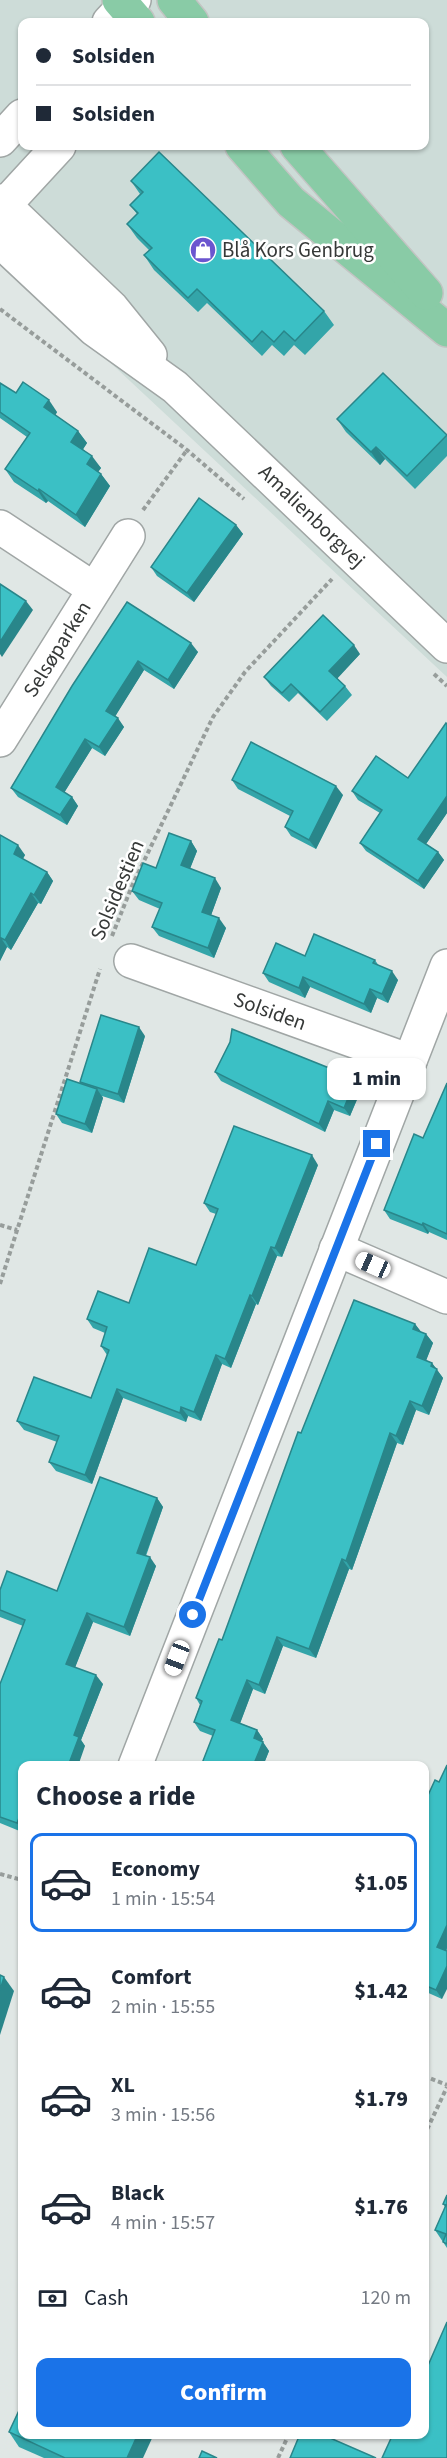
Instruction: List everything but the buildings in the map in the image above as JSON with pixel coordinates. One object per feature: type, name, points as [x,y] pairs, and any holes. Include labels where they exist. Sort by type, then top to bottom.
[{"type":"main road","points":[[246,150],[291,202],[447,330]]},
{"type":"main road","points":[[301,150],[447,317]]},
{"type":"street","points":[[0,140],[18,120]]},
{"type":"street","points":[[1,206],[55,150]]},
{"type":"street","name":"Amalienborgvej","points":[[1,206],[112,308],[175,387],[447,646]]},
{"type":"street","name":"Amalienborgvej","points":[[0,241],[94,329],[175,387]]},
{"type":"street","name":"Selsøparken","points":[[0,527],[94,589]]},
{"type":"street","name":"Selsøparken","points":[[0,740],[128,536]]},
{"type":"street","name":"Solsiden","points":[[114,955],[410,1061]]},
{"type":"street","points":[[137,1761],[447,966]]},
{"type":"street","points":[[336,1249],[447,1297]]},
{"type":"path","points":[[0,309],[187,450],[129,529],[128,536]]},
{"type":"path","name":"Solsidestien","points":[[0,1284],[16,1230],[114,955],[132,886],[213,717],[245,672],[335,576],[355,558]]},
{"type":"path","points":[[0,1225],[16,1230]]},
{"type":"path","points":[[0,1874],[18,1879]]},
{"type":"path","points":[[429,2078],[447,2086],[429,2125]]},
{"type":"path","points":[[278,2458],[287,2439]]},
{"type":"shaded area","points":[[0,0],[447,0],[447,677],[115,367],[0,264]]},
{"type":"place","name":"Blå Kors Genbrug","points":[[203,250]]},
{"type":"route","points":[[193,1615],[377,1144]]}]
